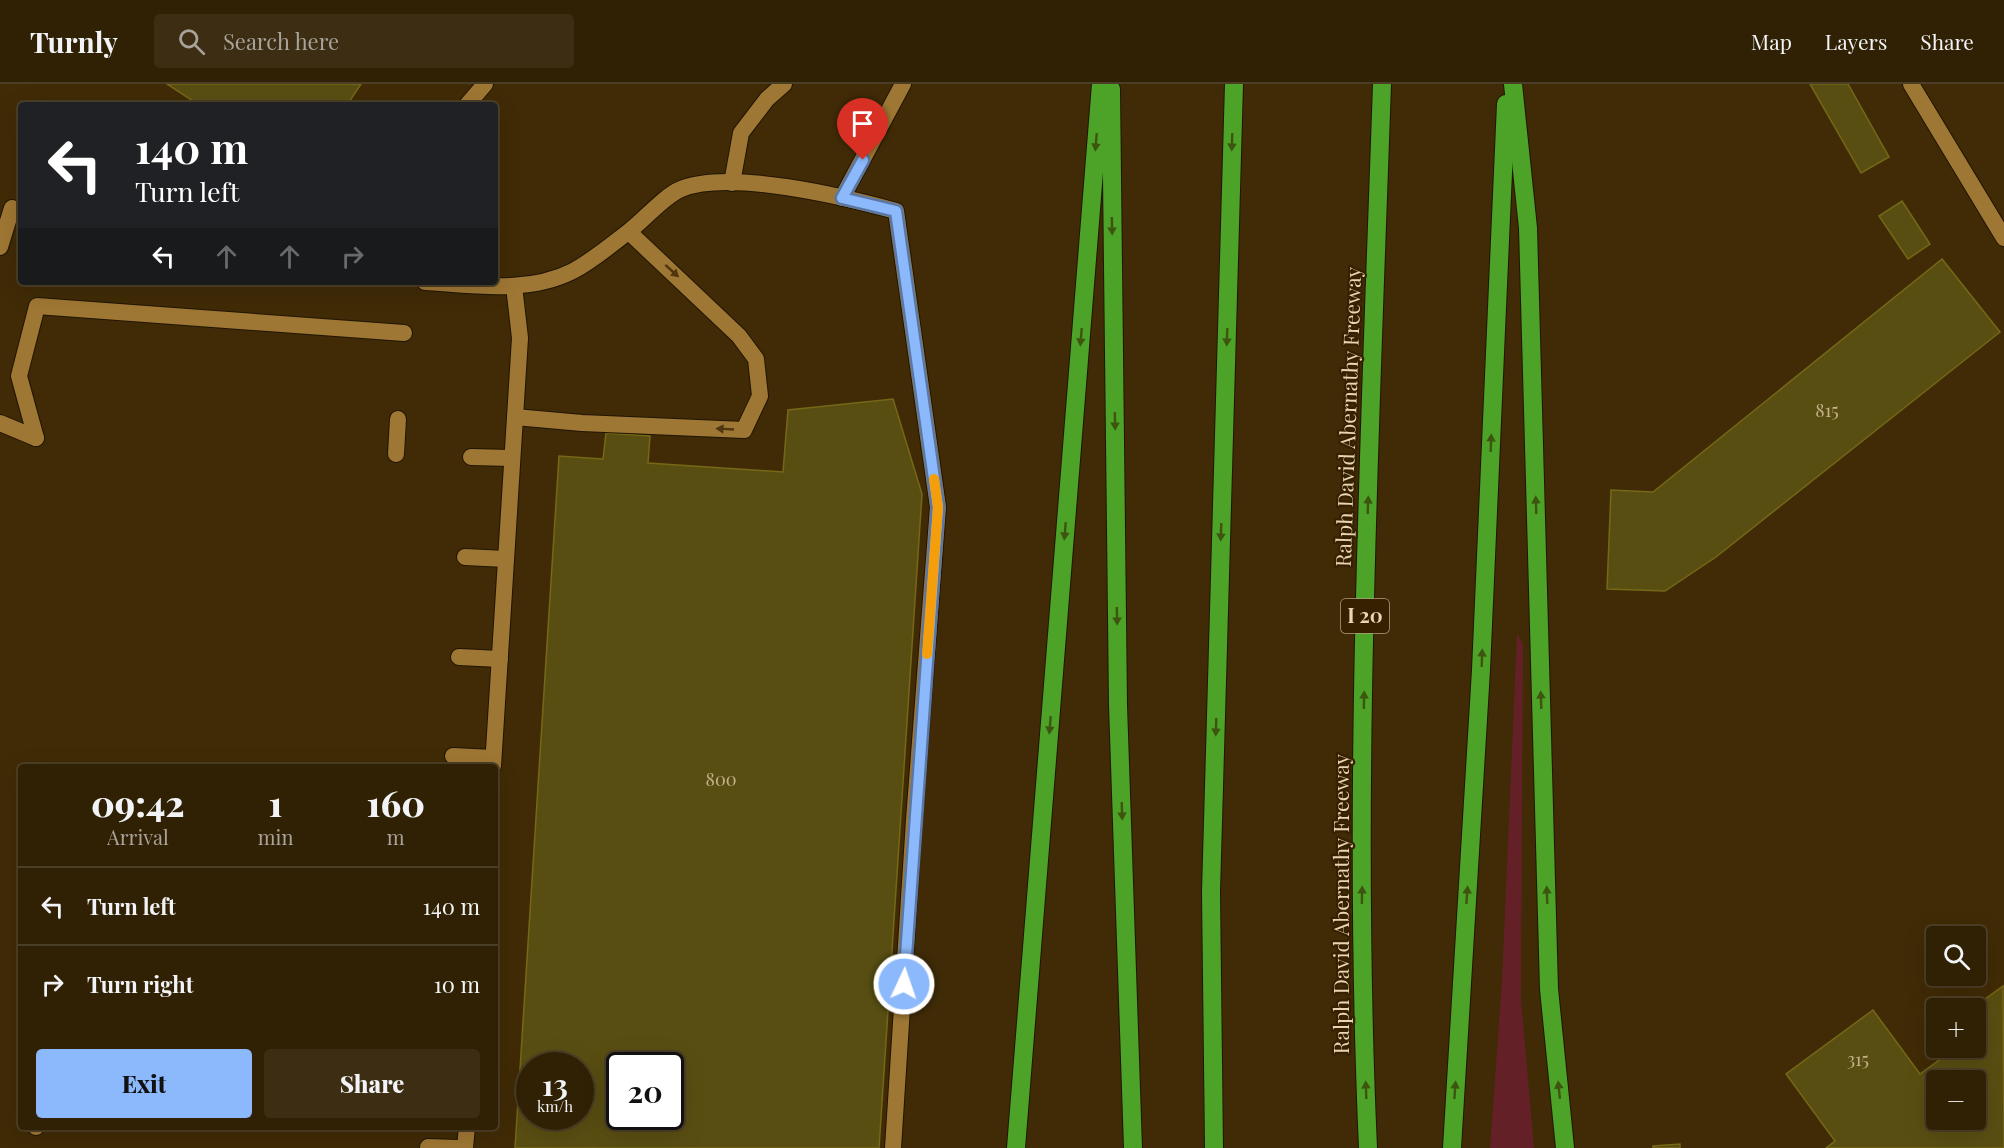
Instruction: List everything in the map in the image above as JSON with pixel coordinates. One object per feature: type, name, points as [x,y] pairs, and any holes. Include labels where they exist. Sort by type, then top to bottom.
[{"type":"highway","points":[[1016,1148],[1101,84]]},
{"type":"highway","points":[[1111,84],[1118,705],[1133,1148]]},
{"type":"highway","points":[[1214,1148],[1211,892],[1234,84]]},
{"type":"highway","name":"Ralph David Abernathy Freeway","points":[[1368,1148],[1361,922],[1366,581],[1382,84]]},
{"type":"highway","points":[[1452,1148],[1481,670],[1507,84]]},
{"type":"highway","points":[[1513,84],[1528,228],[1549,989],[1565,1148]]},
{"type":"street","points":[[470,102],[485,84]]},
{"type":"street","points":[[732,183],[741,133],[767,99],[783,84]]},
{"type":"street","points":[[842,198],[903,84]]},
{"type":"street","points":[[1911,84],[2004,237]]},
{"type":"street","points":[[492,285],[514,286],[549,280],[573,271],[629,232],[680,190],[706,182],[749,183],[842,198],[896,211],[938,507],[914,820],[893,1148]]},
{"type":"street","points":[[0,247],[11,208]]},
{"type":"street","points":[[515,417],[582,423],[744,430],[760,396],[756,359],[739,336],[692,289],[629,232]]},
{"type":"street","points":[[453,756],[493,762],[520,338],[514,286]]},
{"type":"street","points":[[0,423],[36,438],[19,376],[37,306],[404,333]]},
{"type":"street","points":[[396,454],[398,419]]},
{"type":"street","points":[[471,457],[512,458]]},
{"type":"street","points":[[465,557],[506,559]]},
{"type":"street","points":[[459,657],[500,659]]},
{"type":"street","points":[[465,1148],[467,1130]]},
{"type":"street","points":[[428,1147],[457,1148]]},
{"type":"shaded area","points":[[1517,634],[1523,644],[1521,999],[1534,1148],[1490,1148],[1502,981]]},
{"type":"building","points":[[167,84],[361,84],[349,102],[194,102]]},
{"type":"building","points":[[1810,84],[1848,84],[1889,157],[1861,173]]},
{"type":"building","points":[[1902,201],[1930,244],[1908,259],[1879,216]]},
{"type":"building","points":[[1942,259],[2000,332],[1716,557],[1665,591],[1607,589],[1611,490],[1653,492]]},
{"type":"building","points":[[893,399],[922,494],[879,1148],[515,1148],[516,1130],[594,1130],[594,1052],[521,1052],[559,456],[603,459],[606,433],[650,436],[648,463],[783,472],[788,410]]},
{"type":"building","points":[[2003,986],[2004,1148],[1826,1148],[1835,1141],[1786,1074],[1873,1010],[1920,1074],[1942,1058],[1986,1058],[1986,998]]},
{"type":"building","points":[[1680,1144],[1680,1148],[1653,1148],[1653,1146]]},
{"type":"slow traffic","points":[[927,654],[938,507],[934,479]]},
{"type":"route","points":[[863,160],[842,198],[896,211],[924,395],[938,507],[904,984]]}]
